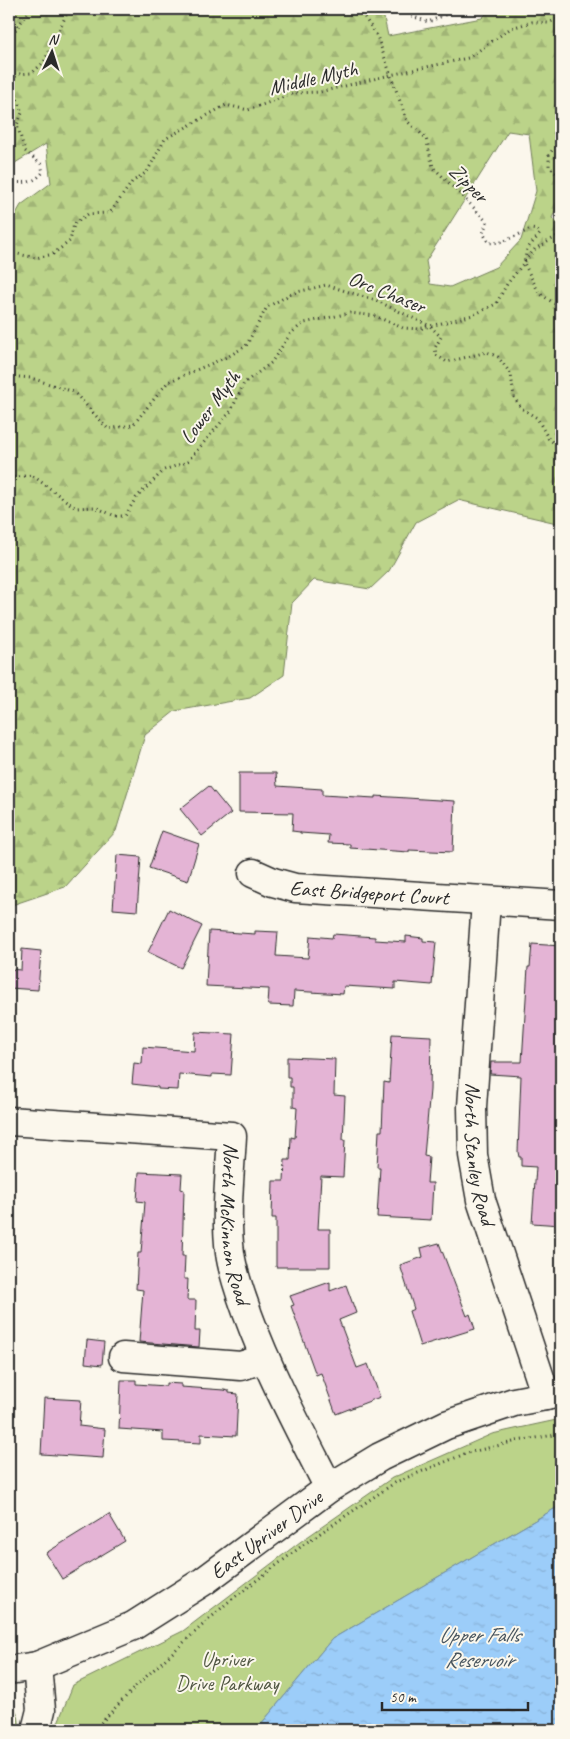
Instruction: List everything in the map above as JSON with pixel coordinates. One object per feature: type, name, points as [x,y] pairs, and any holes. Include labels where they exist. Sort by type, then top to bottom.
[{"type":"street","name":"East Bridgeport Court","points":[[254,873],[273,882],[296,888],[561,905]]},
{"type":"street","name":"North Stanley Road","points":[[486,901],[472,1108],[473,1155],[481,1200],[554,1395]]},
{"type":"street","name":"North McKinnon Road","points":[[9,1121],[232,1136],[227,1222],[230,1255],[238,1286],[289,1413],[329,1488]]},
{"type":"street","points":[[123,1357],[240,1366],[266,1358]]},
{"type":"street","name":"East Upriver Drive","points":[[9,1670],[37,1666],[133,1626],[204,1581],[329,1488],[380,1457],[446,1425],[514,1402],[554,1395]]},
{"type":"street","points":[[36,1730],[41,1710],[37,1666]]},
{"type":"path","points":[[9,38],[32,9]]},
{"type":"path","points":[[9,182],[21,183],[37,180],[43,172],[41,164],[26,151],[17,125],[22,113],[18,98],[10,93],[9,83],[18,74],[32,73],[44,62],[69,9]]},
{"type":"path","name":"Zipper","points":[[359,9],[377,36],[407,121],[426,138],[433,168],[487,222],[482,233],[490,243],[502,242],[530,229],[537,230],[540,234],[527,249],[524,263]]},
{"type":"path","points":[[405,9],[409,15],[428,22],[458,9]]},
{"type":"path","name":"Middle Myth","points":[[9,252],[36,258],[53,254],[70,241],[74,224],[88,214],[110,213],[132,182],[147,172],[165,139],[226,105],[248,110],[295,93],[320,92],[468,58],[511,28],[532,22],[548,23],[561,18]]},
{"type":"path","points":[[561,148],[553,148],[549,155],[550,166],[561,178]]},
{"type":"path","name":"Lower Myth","points":[[9,478],[32,475],[76,508],[95,507],[115,516],[125,516],[136,498],[164,470],[187,462],[230,411],[244,383],[271,363],[291,333],[304,323],[350,313],[375,316],[403,328],[419,329],[474,315],[496,304],[507,284],[535,249],[556,237],[561,237]]},
{"type":"path","points":[[524,263],[539,294],[561,308]]},
{"type":"path","name":"Orc Chaser","points":[[9,376],[31,378],[74,392],[108,429],[133,425],[168,382],[229,356],[246,346],[267,307],[293,293],[326,285],[375,300],[430,326],[441,337],[435,348],[436,355],[447,362],[487,352],[498,357],[511,374],[514,397],[521,408],[537,418],[548,438],[561,449]]},
{"type":"path","points":[[94,1730],[139,1683],[227,1603],[307,1542],[396,1482],[467,1453],[517,1441],[561,1434]]},
{"type":"green space","points":[[9,9],[382,9],[388,36],[482,18],[491,9],[561,9],[561,198],[552,218],[558,224],[561,222],[561,524],[458,500],[416,522],[389,571],[370,589],[314,580],[292,603],[284,675],[250,698],[175,711],[145,735],[116,831],[65,887],[9,906],[9,226],[21,205],[51,183],[46,144],[15,163],[9,174]],"holes":[[[508,131],[529,134],[536,191],[521,240],[496,267],[450,287],[430,284],[426,261]]]},
{"type":"green space","name":"Upriver Drive Parkway","points":[[561,1419],[561,1505],[332,1639],[256,1730],[55,1730],[73,1685],[183,1631],[300,1542],[392,1478],[492,1434]]},
{"type":"green space","points":[[9,1703],[18,1715],[19,1730],[9,1730]]},
{"type":"water","name":"Upper Falls Reservoir","points":[[561,1505],[561,1730],[256,1730],[332,1639]]},
{"type":"building","points":[[239,773],[276,773],[277,786],[322,789],[322,795],[455,801],[453,852],[409,850],[409,852],[350,848],[350,844],[328,843],[329,835],[292,831],[293,813],[239,812]]},
{"type":"building","points":[[209,786],[231,813],[202,836],[180,809]]},
{"type":"building","points":[[162,831],[199,844],[188,881],[149,868]]},
{"type":"building","points":[[117,855],[141,857],[137,911],[113,909]]},
{"type":"building","points":[[169,909],[202,926],[181,968],[148,952]]},
{"type":"building","points":[[209,931],[255,934],[255,931],[278,932],[276,956],[308,958],[310,936],[332,938],[333,934],[375,937],[375,940],[406,942],[406,936],[423,938],[423,941],[436,942],[432,985],[395,982],[395,989],[344,986],[343,994],[294,991],[293,1006],[268,1005],[269,989],[206,986]]},
{"type":"building","points":[[532,944],[561,946],[561,1225],[532,1223],[536,1167],[521,1166],[521,1157],[519,1157],[518,1152],[521,1076],[490,1074],[491,1062],[522,1062],[528,967],[530,967]]},
{"type":"building","points":[[22,949],[41,951],[38,990],[9,988],[9,969],[21,970]]},
{"type":"building","points":[[195,1032],[234,1034],[231,1075],[212,1074],[212,1077],[179,1074],[178,1090],[158,1089],[158,1087],[132,1084],[134,1063],[142,1064],[143,1047],[194,1051]]},
{"type":"building","points":[[392,1034],[431,1036],[430,1090],[424,1156],[429,1157],[427,1183],[433,1183],[431,1220],[377,1217],[380,1167],[377,1167],[379,1131],[382,1131],[384,1082],[389,1083]]},
{"type":"building","points":[[287,1057],[335,1059],[334,1095],[345,1096],[343,1177],[321,1176],[318,1229],[330,1229],[330,1267],[276,1267],[276,1218],[272,1218],[273,1181],[284,1181],[285,1160],[290,1160],[291,1137],[295,1138],[297,1108],[293,1107],[293,1087],[290,1087],[290,1077],[287,1077]]},
{"type":"building","points":[[139,1172],[182,1174],[181,1189],[184,1190],[182,1256],[185,1256],[184,1279],[188,1279],[187,1300],[196,1300],[195,1331],[200,1331],[199,1347],[139,1342],[143,1290],[136,1289],[138,1253],[141,1253],[145,1202],[137,1201]]},
{"type":"building","points":[[439,1243],[467,1316],[470,1314],[475,1329],[420,1346],[409,1311],[414,1309],[400,1265],[423,1257],[421,1248]]},
{"type":"building","points":[[330,1282],[330,1291],[346,1285],[356,1313],[339,1320],[357,1368],[368,1364],[380,1397],[336,1414],[321,1373],[316,1375],[291,1306],[294,1305],[290,1296]]},
{"type":"building","points":[[87,1340],[104,1342],[102,1365],[85,1363]]},
{"type":"building","points":[[121,1380],[136,1380],[136,1384],[166,1386],[166,1383],[181,1384],[181,1387],[224,1390],[229,1391],[229,1393],[238,1394],[236,1436],[201,1434],[201,1443],[163,1441],[163,1432],[119,1429]]},
{"type":"building","points":[[44,1398],[81,1400],[79,1426],[105,1429],[103,1458],[41,1454]]},
{"type":"building","points":[[109,1514],[125,1541],[62,1579],[46,1553]]}]
